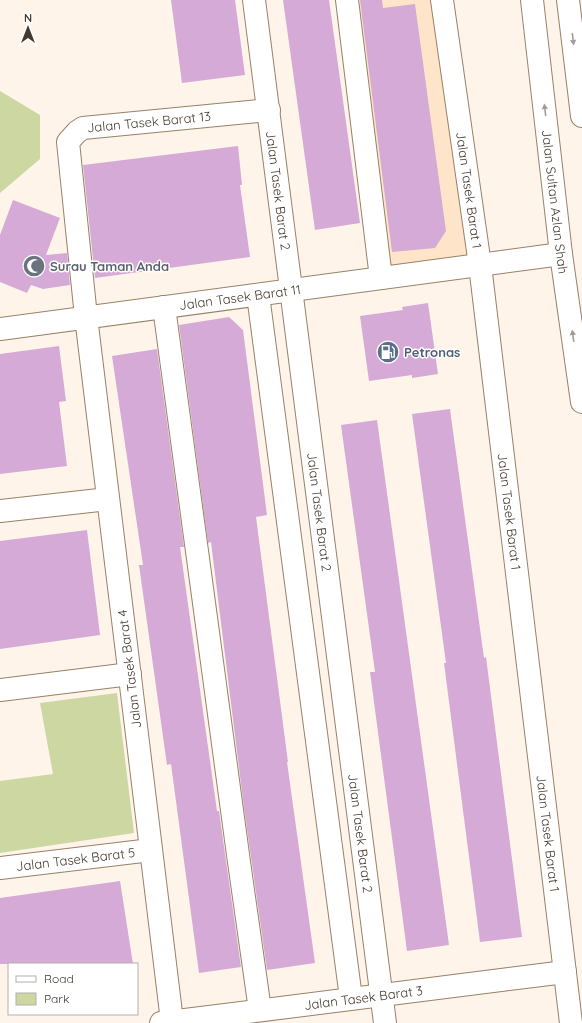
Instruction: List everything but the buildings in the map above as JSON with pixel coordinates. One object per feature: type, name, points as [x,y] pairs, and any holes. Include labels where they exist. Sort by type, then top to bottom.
[{"type":"street","name":"Jalan Tasek Barat 2","points":[[254,0],[385,1023]]},
{"type":"street","points":[[347,0],[381,278]]},
{"type":"street","name":"Jalan Tasek Barat 1","points":[[442,0],[480,265],[571,1023]]},
{"type":"street","name":"Jalan Sultan Azlan Shah","points":[[532,0],[561,254],[582,402]]},
{"type":"street","points":[[568,0],[582,116]]},
{"type":"street","name":"Jalan Tasek Barat 13","points":[[86,317],[68,142],[72,136],[83,128],[268,110]]},
{"type":"street","name":"Jalan Tasek Barat 11","points":[[0,329],[561,254]]},
{"type":"street","points":[[258,295],[351,998]]},
{"type":"street","points":[[164,307],[260,1010]]},
{"type":"street","name":"Jalan Tasek Barat 4","points":[[86,317],[151,850],[167,1022]]},
{"type":"street","points":[[0,511],[108,499]]},
{"type":"street","points":[[0,690],[130,674]]},
{"type":"street","name":"Jalan Tasek Barat 5","points":[[0,868],[151,850]]},
{"type":"street","name":"Jalan Tasek Barat 3","points":[[167,1022],[565,972]]},
{"type":"shaded area","points":[[343,0],[450,0],[488,274],[378,286]]},
{"type":"green space","points":[[0,91],[40,115],[40,159],[0,193]]},
{"type":"green space","points":[[117,693],[134,833],[0,853],[0,781],[53,774],[40,703]]},
{"type":"place","name":"Surau Taman Anda","points":[[34,266]]},
{"type":"place","name":"Petronas","points":[[388,352]]}]
